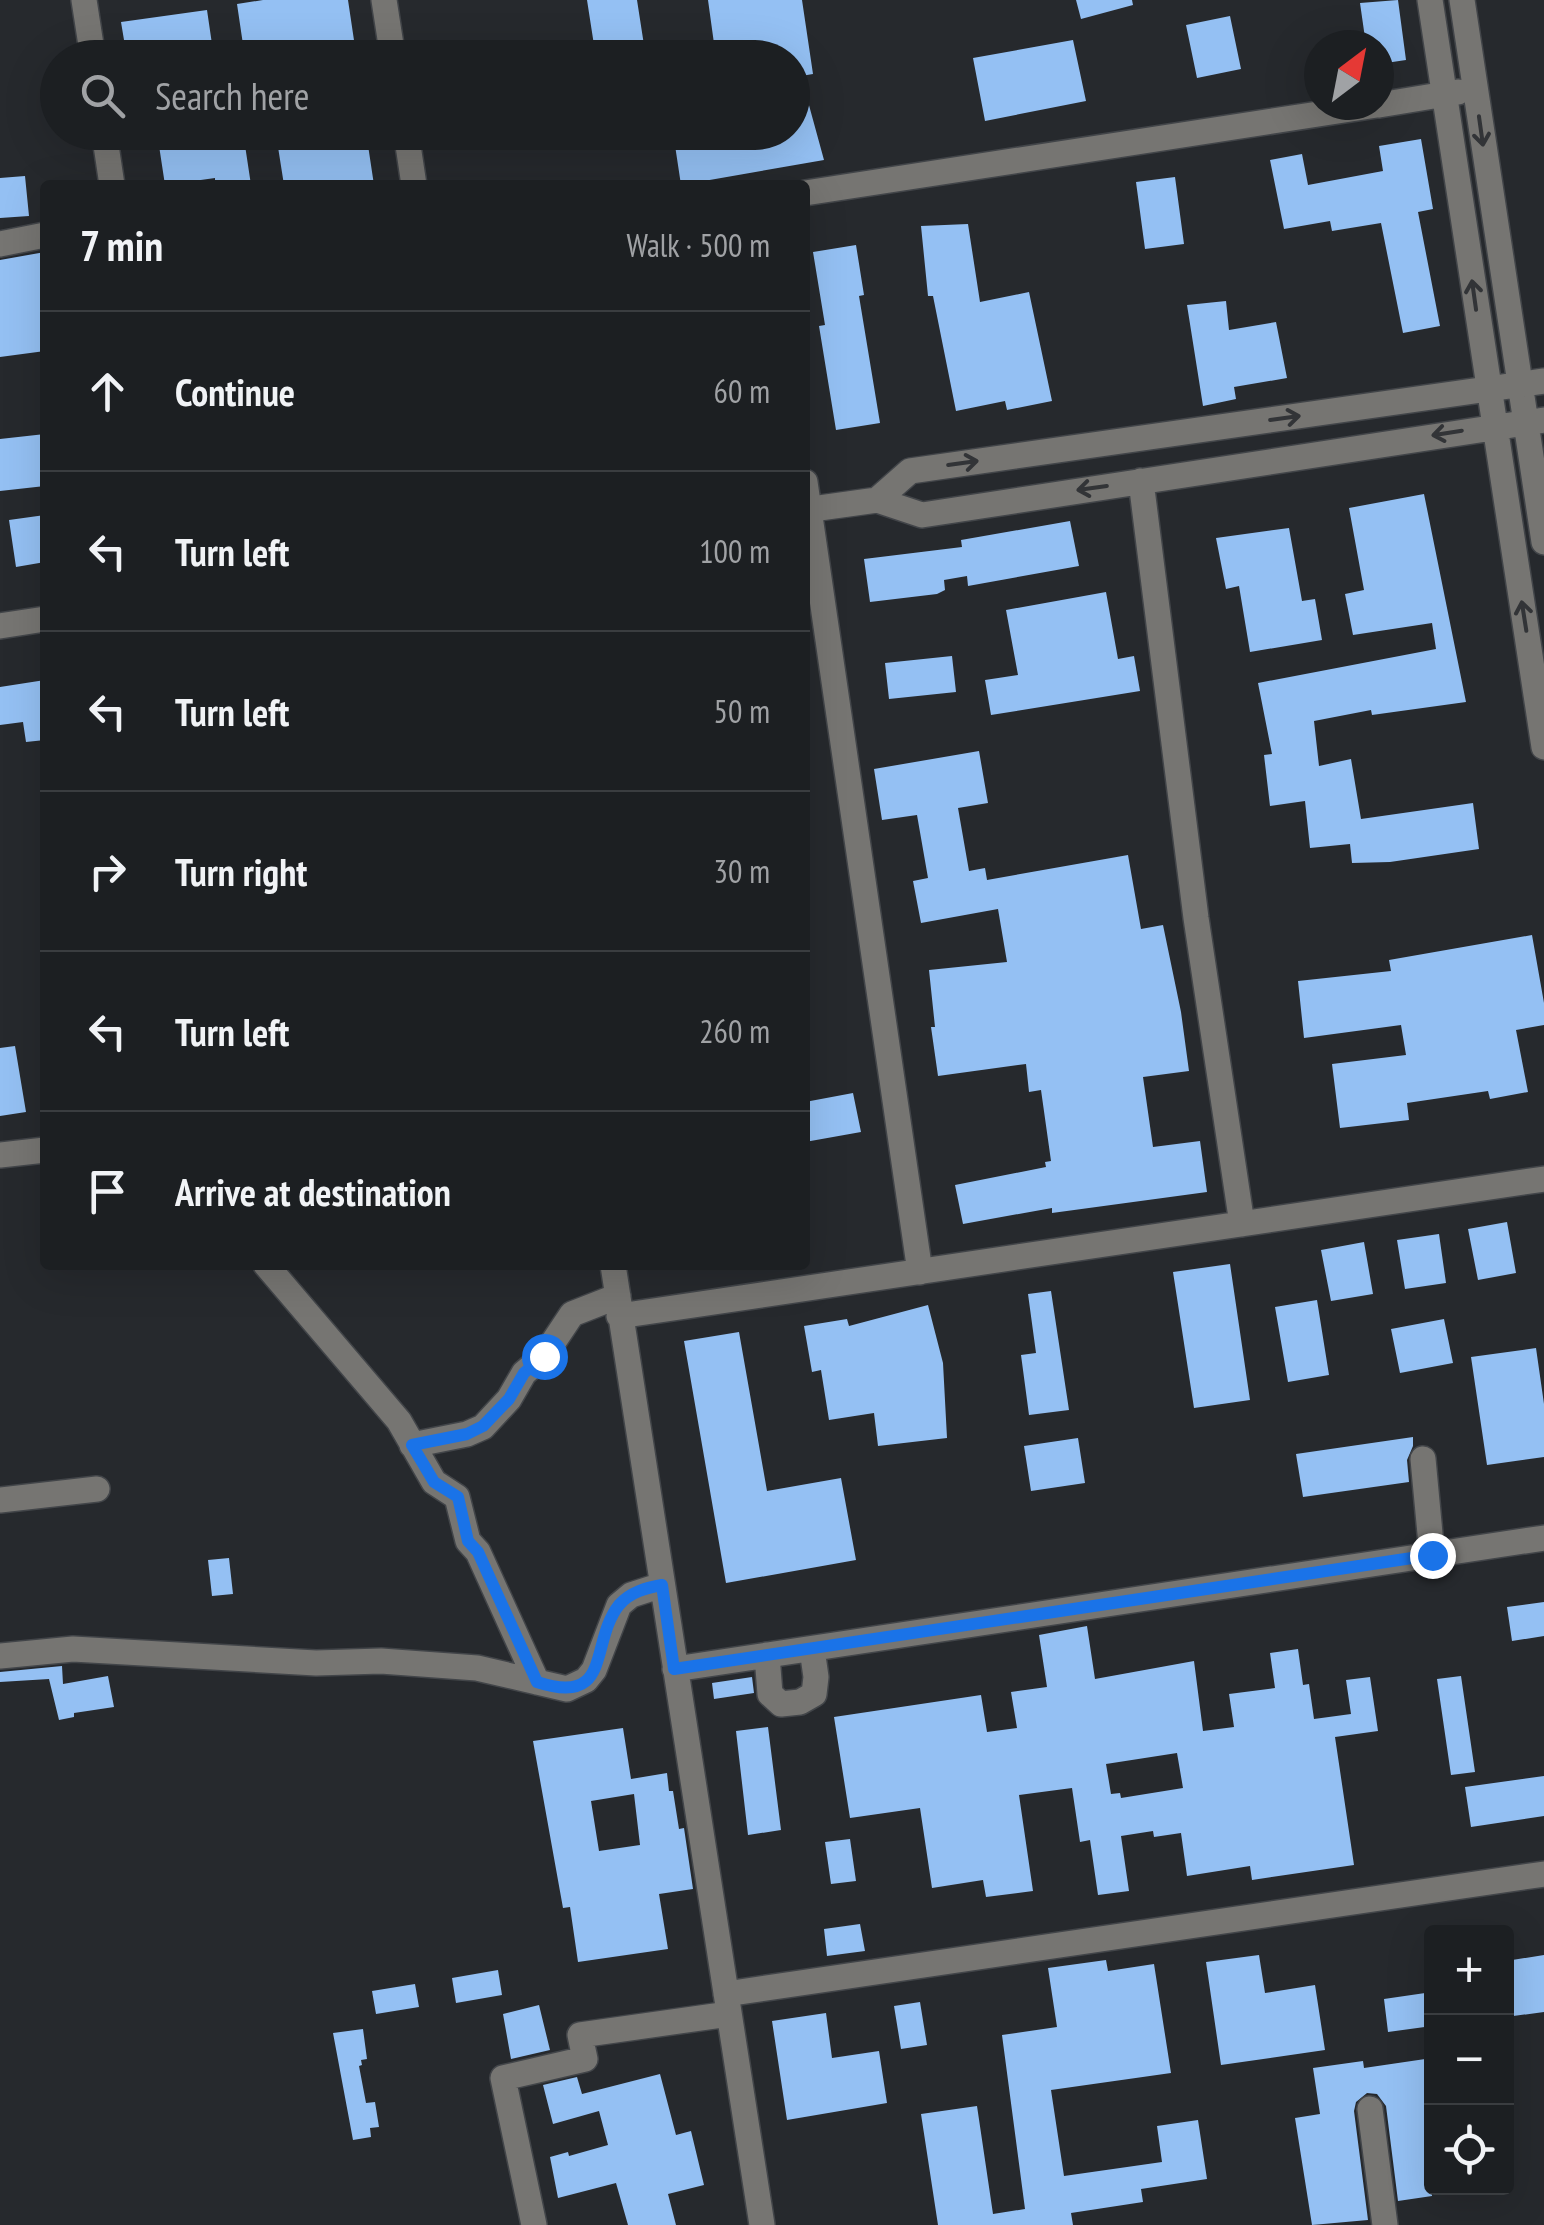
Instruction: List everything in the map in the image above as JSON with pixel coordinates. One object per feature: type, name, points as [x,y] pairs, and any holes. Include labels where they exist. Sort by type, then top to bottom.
[{"type":"street","points":[[84,0],[90,40]]},
{"type":"street","points":[[384,0],[390,40]]},
{"type":"street","points":[[1430,0],[1544,747]]},
{"type":"street","points":[[1462,0],[1475,89],[1532,383],[1544,542]]},
{"type":"street","points":[[1394,103],[1475,89]]},
{"type":"street","points":[[810,192],[1304,116]]},
{"type":"street","points":[[107,150],[111,180]]},
{"type":"street","points":[[409,150],[413,180]]},
{"type":"street","points":[[0,244],[40,237]]},
{"type":"street","points":[[877,500],[910,471],[1532,383]]},
{"type":"street","points":[[810,510],[877,500],[922,516],[1535,422]]},
{"type":"street","points":[[1141,481],[1196,918],[1242,1224]]},
{"type":"street","points":[[810,530],[920,1272]]},
{"type":"street","points":[[0,626],[40,620]]},
{"type":"street","points":[[0,1155],[40,1151]]},
{"type":"street","points":[[412,1445],[467,1434],[483,1426],[509,1399],[524,1373],[544,1356],[572,1314],[920,1272],[1544,1180]]},
{"type":"street","points":[[270,1270],[400,1420],[434,1482],[455,1494],[462,1504],[468,1541],[478,1552],[537,1682]]},
{"type":"street","points":[[614,1270],[762,2225]]},
{"type":"street","points":[[1422,1459],[1432,1555]]},
{"type":"street","points":[[0,1500],[97,1488]]},
{"type":"street","points":[[674,1669],[1544,1538]]},
{"type":"street","points":[[0,1656],[73,1649],[316,1663],[381,1661],[477,1668],[567,1689],[586,1680],[594,1670],[619,1605],[631,1595],[662,1585]]},
{"type":"street","points":[[766,1656],[770,1694],[781,1704],[800,1702],[814,1694],[812,1649]]},
{"type":"street","points":[[534,2225],[503,2078],[585,2059],[580,2035],[727,2004],[1544,1874]]},
{"type":"street","points":[[1370,2109],[1385,2225]]},
{"type":"building","points":[[263,0],[348,0],[354,40],[242,40],[237,4]]},
{"type":"building","points":[[587,0],[637,0],[643,40],[593,40]]},
{"type":"building","points":[[708,0],[802,0],[808,40],[714,40]]},
{"type":"building","points":[[1076,0],[1132,0],[1133,5],[1081,19]]},
{"type":"building","points":[[1398,0],[1406,60],[1394,62],[1394,30],[1364,30],[1360,3]]},
{"type":"building","points":[[207,10],[211,40],[124,40],[121,22]]},
{"type":"building","points":[[1230,16],[1241,69],[1197,78],[1186,25]]},
{"type":"building","points":[[1073,40],[1086,101],[985,121],[973,58]]},
{"type":"building","points":[[810,109],[824,160],[710,180],[680,180],[676,150],[810,150]]},
{"type":"building","points":[[1421,139],[1433,209],[1418,212],[1440,326],[1403,333],[1381,223],[1332,231],[1330,221],[1284,229],[1270,160],[1302,154],[1308,185],[1383,171],[1379,146]]},
{"type":"building","points":[[160,150],[246,150],[250,180],[164,180]]},
{"type":"building","points":[[278,150],[369,150],[373,180],[283,180]]},
{"type":"building","points":[[25,176],[29,216],[0,218],[0,178]]},
{"type":"building","points":[[1175,177],[1184,244],[1145,249],[1136,182]]},
{"type":"building","points":[[968,224],[980,302],[1029,292],[1052,401],[1007,410],[1005,401],[956,411],[933,296],[928,296],[921,226]]},
{"type":"building","points":[[856,245],[864,295],[859,296],[880,423],[836,430],[819,326],[825,325],[813,252]]},
{"type":"building","points":[[40,253],[40,352],[0,357],[0,260]]},
{"type":"building","points":[[1226,301],[1229,330],[1276,322],[1287,378],[1234,387],[1236,399],[1203,406],[1187,305]]},
{"type":"building","points":[[40,435],[40,487],[0,491],[0,439]]},
{"type":"building","points":[[1424,494],[1466,702],[1372,715],[1371,710],[1314,721],[1319,766],[1351,759],[1361,819],[1473,803],[1479,849],[1390,862],[1352,863],[1350,844],[1310,848],[1305,801],[1270,806],[1264,755],[1272,754],[1258,683],[1436,649],[1432,623],[1353,635],[1345,594],[1364,590],[1349,508]]},
{"type":"building","points":[[40,516],[40,563],[16,567],[9,520]]},
{"type":"building","points":[[1070,521],[1079,566],[968,586],[967,576],[944,580],[945,590],[937,594],[870,602],[864,559],[962,547],[961,540]]},
{"type":"building","points":[[1289,528],[1302,601],[1315,599],[1322,640],[1250,652],[1239,586],[1226,589],[1216,538]]},
{"type":"building","points":[[1106,592],[1118,659],[1134,656],[1140,691],[991,715],[985,680],[1018,675],[1006,610]]},
{"type":"building","points":[[952,656],[956,692],[889,699],[885,663]]},
{"type":"building","points":[[40,681],[40,741],[26,742],[23,722],[0,725],[0,687]]},
{"type":"building","points":[[979,751],[988,803],[958,808],[969,871],[985,868],[987,880],[1128,855],[1141,929],[1163,925],[1189,1071],[1143,1077],[1153,1147],[1200,1141],[1207,1192],[1052,1213],[1052,1208],[963,1224],[955,1185],[1046,1167],[1045,1162],[1051,1161],[1041,1090],[1029,1092],[1026,1064],[938,1076],[929,970],[1007,962],[998,909],[921,923],[913,881],[928,878],[917,815],[882,820],[874,769]]},
{"type":"building","points":[[1532,935],[1544,1025],[1516,1030],[1528,1092],[1490,1099],[1488,1091],[1407,1103],[1409,1120],[1340,1128],[1332,1064],[1406,1055],[1401,1025],[1304,1038],[1298,981],[1391,971],[1389,960]]},
{"type":"building","points":[[15,1046],[26,1112],[0,1116],[0,1048]]},
{"type":"building","points":[[853,1093],[861,1132],[810,1141],[810,1101]]},
{"type":"building","points":[[1507,1222],[1516,1273],[1478,1280],[1468,1229]]},
{"type":"building","points":[[1439,1234],[1446,1283],[1405,1289],[1397,1240]]},
{"type":"building","points":[[1364,1242],[1373,1294],[1331,1301],[1321,1250]]},
{"type":"building","points":[[1230,1264],[1250,1400],[1194,1408],[1173,1272]]},
{"type":"building","points":[[1051,1291],[1069,1410],[1029,1415],[1021,1355],[1036,1353],[1028,1294]]},
{"type":"building","points":[[1317,1300],[1329,1375],[1288,1382],[1275,1307]]},
{"type":"building","points":[[928,1305],[943,1363],[947,1438],[878,1446],[874,1413],[829,1420],[821,1370],[812,1372],[804,1326],[847,1319],[849,1326]]},
{"type":"building","points":[[1444,1319],[1453,1363],[1400,1373],[1391,1329]]},
{"type":"building","points":[[739,1332],[767,1491],[841,1478],[856,1560],[726,1583],[684,1341]]},
{"type":"building","points":[[1536,1348],[1544,1404],[1544,1457],[1487,1465],[1471,1357]]},
{"type":"building","points":[[1413,1437],[1407,1460],[1409,1482],[1303,1497],[1296,1454]]},
{"type":"building","points":[[1078,1438],[1085,1483],[1031,1491],[1024,1446]]},
{"type":"building","points":[[229,1558],[233,1594],[212,1596],[208,1560]]},
{"type":"building","points":[[1544,1602],[1544,1636],[1512,1641],[1507,1607]]},
{"type":"building","points":[[1087,1626],[1095,1679],[1194,1661],[1203,1731],[1234,1727],[1229,1694],[1275,1688],[1270,1653],[1298,1649],[1303,1685],[1309,1684],[1314,1719],[1351,1714],[1346,1680],[1370,1677],[1378,1731],[1335,1737],[1354,1865],[1252,1880],[1250,1866],[1187,1876],[1181,1833],[1154,1837],[1153,1831],[1121,1836],[1129,1891],[1098,1895],[1090,1840],[1080,1842],[1072,1788],[1019,1795],[1033,1891],[986,1897],[983,1880],[932,1888],[920,1808],[850,1818],[834,1717],[981,1695],[987,1732],[1017,1728],[1011,1692],[1047,1687],[1039,1635]],"holes":[[[1177,1753],[1183,1788],[1121,1798],[1120,1793],[1111,1794],[1106,1764]]]},
{"type":"building","points":[[62,1666],[63,1684],[108,1676],[114,1707],[74,1713],[74,1717],[59,1720],[49,1679],[0,1682],[0,1672]]},
{"type":"building","points":[[1461,1676],[1475,1772],[1451,1775],[1437,1679]]},
{"type":"building","points":[[752,1677],[754,1693],[714,1699],[712,1683]]},
{"type":"building","points":[[768,1727],[781,1830],[748,1835],[736,1731]]},
{"type":"building","points":[[623,1728],[631,1779],[667,1773],[679,1829],[684,1828],[693,1889],[659,1894],[668,1949],[578,1962],[570,1907],[563,1908],[533,1741]],"holes":[[[634,1794],[640,1845],[599,1851],[591,1801]]]},
{"type":"building","points":[[1544,1776],[1544,1816],[1471,1827],[1465,1787]]},
{"type":"building","points":[[850,1839],[856,1881],[831,1884],[825,1842]]},
{"type":"building","points":[[860,1924],[865,1951],[827,1956],[824,1929]]},
{"type":"building","points":[[1259,1955],[1265,1993],[1315,1985],[1325,2050],[1221,2065],[1206,1962]]},
{"type":"building","points":[[1544,1955],[1544,2012],[1514,2016],[1514,1960]]},
{"type":"building","points":[[1106,1960],[1108,1971],[1154,1964],[1171,2073],[1051,2090],[1064,2176],[1162,2162],[1157,2126],[1198,2120],[1207,2179],[1141,2189],[1143,2202],[1071,2213],[1073,2225],[938,2225],[921,2114],[977,2106],[993,2214],[1025,2209],[1002,2035],[1057,2027],[1048,1968]]},
{"type":"building","points":[[498,1970],[502,1995],[456,2003],[452,1978]]},
{"type":"building","points":[[415,1984],[419,2007],[376,2014],[372,1991]]},
{"type":"building","points":[[1424,1993],[1424,2027],[1388,2032],[1384,1999]]},
{"type":"building","points":[[920,2002],[927,2045],[901,2049],[894,2006]]},
{"type":"building","points":[[539,2005],[550,2050],[511,2059],[503,2014]]},
{"type":"building","points":[[826,2013],[832,2058],[879,2051],[887,2103],[787,2120],[772,2021]]},
{"type":"building","points":[[363,2029],[367,2059],[361,2060],[359,2066],[366,2103],[375,2102],[379,2127],[370,2128],[371,2137],[353,2140],[333,2033]]},
{"type":"building","points":[[1424,2059],[1424,2195],[1432,2196],[1398,2201],[1386,2106],[1377,2094],[1367,2093],[1356,2102],[1354,2111],[1368,2220],[1312,2225],[1295,2118],[1320,2114],[1313,2068],[1363,2061],[1364,2068]]},
{"type":"building","points":[[660,2074],[676,2135],[691,2131],[704,2185],[668,2194],[676,2225],[628,2225],[616,2183],[558,2198],[550,2157],[608,2145],[599,2111],[553,2124],[543,2085],[577,2077],[582,2094]]},
{"type":"route","points":[[544,1356],[524,1373],[509,1399],[483,1426],[467,1434],[412,1445],[434,1482],[455,1494],[462,1504],[468,1541],[478,1552],[537,1682],[558,1690],[576,1687],[594,1670],[619,1605],[646,1588],[662,1585],[674,1669],[1432,1555]]}]
